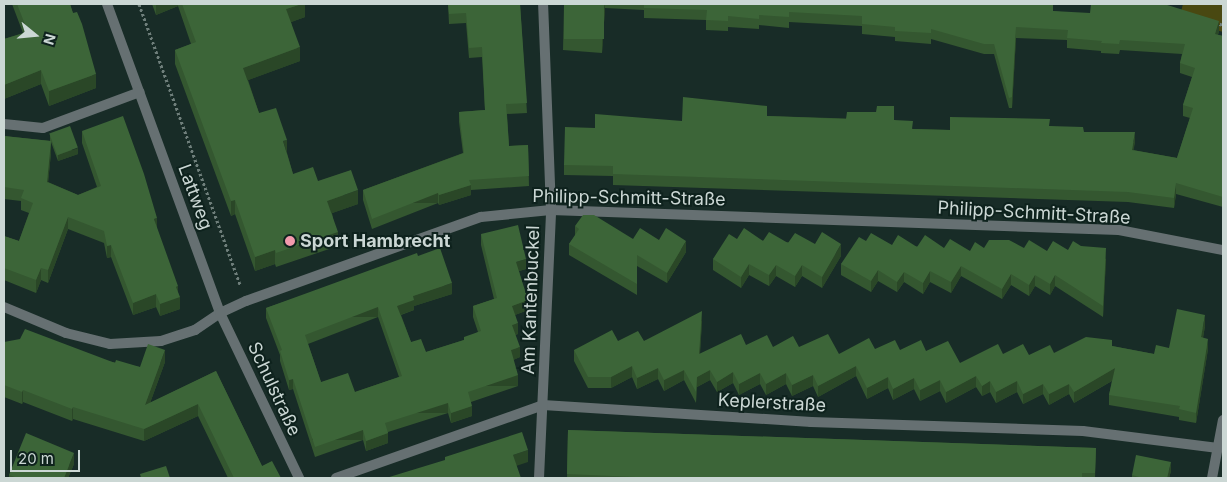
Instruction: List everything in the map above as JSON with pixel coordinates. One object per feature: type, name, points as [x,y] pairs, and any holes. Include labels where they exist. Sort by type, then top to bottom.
[{"type":"street","name":"Lattweg","points":[[107,4],[220,313]]},
{"type":"street","name":"Am Kantenbuckel","points":[[539,478],[551,210],[542,4]]},
{"type":"street","points":[[4,124],[44,128],[140,92]]},
{"type":"street","name":"Philipp-Schmitt-Straße","points":[[4,307],[66,333],[110,344],[161,342],[195,330],[220,313],[246,301],[481,217],[551,210],[1119,230],[1223,250]]},
{"type":"street","name":"Schulstraße","points":[[220,313],[298,478]]},
{"type":"street","name":"Keplerstraße","points":[[336,478],[543,405],[811,422],[1083,430],[1218,448]]},
{"type":"street","points":[[1212,478],[1223,420]]},
{"type":"path","points":[[139,4],[246,301]]},
{"type":"path","points":[[1214,22],[1223,25]]},
{"type":"shaded area","points":[[1183,4],[1223,4],[1223,32],[1179,19]]},
{"type":"building","points":[[17,4],[70,4],[73,13],[77,12],[82,24],[96,74],[49,91],[41,70],[4,85],[4,39],[28,32]]},
{"type":"building","points":[[182,4],[302,4],[286,9],[300,47],[243,68],[259,113],[276,108],[287,140],[283,141],[293,174],[313,167],[318,181],[351,170],[358,190],[327,201],[338,232],[276,253],[275,250],[255,257],[235,200],[231,201],[175,50],[196,42]]},
{"type":"building","points":[[448,4],[520,4],[527,103],[506,104],[509,146],[528,145],[529,176],[469,180],[471,185],[439,195],[438,193],[372,219],[363,190],[464,153],[459,112],[485,110],[482,47],[469,48],[466,13],[449,14]]},
{"type":"building","points":[[564,4],[604,4],[604,39],[564,39]]},
{"type":"building","points":[[644,4],[1053,4],[1053,11],[1090,13],[1091,4],[1164,4],[1219,21],[1215,34],[1223,36],[1223,197],[1176,183],[1174,198],[1128,192],[613,174],[613,166],[564,165],[565,127],[595,128],[595,114],[682,121],[683,97],[767,106],[767,116],[846,119],[847,112],[876,112],[877,106],[894,106],[894,120],[913,121],[912,129],[950,130],[950,117],[1050,119],[1049,126],[1083,127],[1084,132],[1135,132],[1132,150],[1177,158],[1193,108],[1183,105],[1195,68],[1180,63],[1185,44],[1120,40],[1119,44],[1101,43],[1102,41],[1067,38],[1068,30],[1016,27],[1012,97],[1009,98],[994,44],[984,44],[931,29],[931,33],[895,31],[895,27],[862,24],[862,16],[789,12],[789,17],[759,15],[759,19],[728,16],[728,21],[706,20],[707,10],[644,8]]},
{"type":"building","points":[[123,116],[144,174],[157,218],[154,219],[178,286],[176,287],[180,297],[160,304],[156,294],[133,303],[111,245],[107,246],[104,231],[68,217],[48,270],[41,268],[36,280],[4,268],[4,236],[19,241],[33,203],[21,198],[24,190],[4,187],[4,136],[51,141],[47,182],[78,195],[101,186],[82,131]]},
{"type":"building","points":[[70,126],[78,148],[57,155],[49,134]]},
{"type":"building","points":[[583,215],[594,215],[633,239],[640,228],[659,240],[666,228],[686,241],[667,273],[637,255],[637,284],[569,244],[579,229],[575,226]]},
{"type":"building","points":[[518,225],[526,259],[516,262],[528,300],[512,306],[518,323],[512,325],[520,347],[511,350],[518,375],[468,392],[472,406],[451,413],[448,403],[385,423],[388,433],[366,441],[363,430],[315,447],[293,379],[289,380],[280,351],[282,350],[266,308],[417,253],[418,256],[440,248],[452,283],[413,296],[414,300],[397,306],[411,342],[421,339],[426,352],[464,340],[464,337],[481,331],[473,306],[497,298],[481,234]],"holes":[[[378,307],[402,376],[355,392],[348,373],[321,382],[305,335]]]},
{"type":"building","points":[[744,228],[763,241],[769,232],[788,243],[795,233],[815,244],[822,232],[841,244],[822,277],[802,265],[795,276],[776,265],[769,275],[749,264],[741,277],[713,259],[729,234],[737,239]]},
{"type":"building","points":[[871,233],[892,245],[898,235],[917,247],[925,235],[944,248],[950,239],[970,251],[975,242],[984,248],[989,240],[1009,240],[1024,248],[1029,240],[1047,251],[1053,241],[1068,250],[1073,241],[1081,246],[1106,248],[1103,306],[1055,275],[1050,284],[1035,275],[1029,285],[1011,274],[1002,289],[961,266],[951,282],[930,271],[923,283],[904,272],[897,282],[878,270],[871,281],[841,264],[859,237],[866,241]]},
{"type":"building","points":[[1177,309],[1205,315],[1201,337],[1208,339],[1196,413],[1179,409],[1180,406],[1109,395],[1115,368],[1074,392],[1069,384],[1049,394],[1043,384],[1023,394],[1017,381],[996,392],[990,381],[982,386],[976,376],[946,392],[940,380],[920,390],[914,378],[893,389],[888,377],[867,388],[856,366],[818,386],[813,375],[792,385],[786,373],[766,384],[760,373],[739,384],[733,372],[717,382],[710,370],[697,377],[696,392],[684,370],[664,380],[658,368],[637,378],[632,366],[611,377],[588,377],[574,350],[612,330],[618,341],[638,331],[644,341],[702,311],[699,354],[741,334],[746,345],[767,335],[773,347],[793,336],[799,347],[828,334],[839,354],[869,338],[875,349],[895,340],[900,350],[921,340],[926,351],[948,341],[960,363],[998,344],[1003,354],[1023,344],[1029,355],[1050,345],[1054,353],[1086,337],[1112,340],[1112,346],[1154,354],[1156,345],[1169,348]]},
{"type":"building","points":[[25,329],[115,363],[116,360],[140,367],[148,344],[165,350],[145,405],[216,371],[262,466],[272,461],[281,478],[234,478],[198,404],[144,429],[73,407],[72,409],[23,390],[22,392],[4,385],[4,342],[20,339]]},
{"type":"building","points":[[568,430],[1096,448],[1095,473],[1082,473],[1082,478],[658,478],[567,474]]},
{"type":"building","points":[[522,432],[528,450],[513,455],[521,478],[386,478],[445,460],[445,457]]},
{"type":"building","points":[[26,433],[74,453],[64,478],[18,478],[9,475]]},
{"type":"building","points":[[1136,455],[1171,462],[1167,478],[1139,478],[1132,475]]},
{"type":"building","points":[[166,466],[170,478],[141,478],[140,474]]},
{"type":"place","name":"Sport Hambrecht","points":[[290,241]]}]
